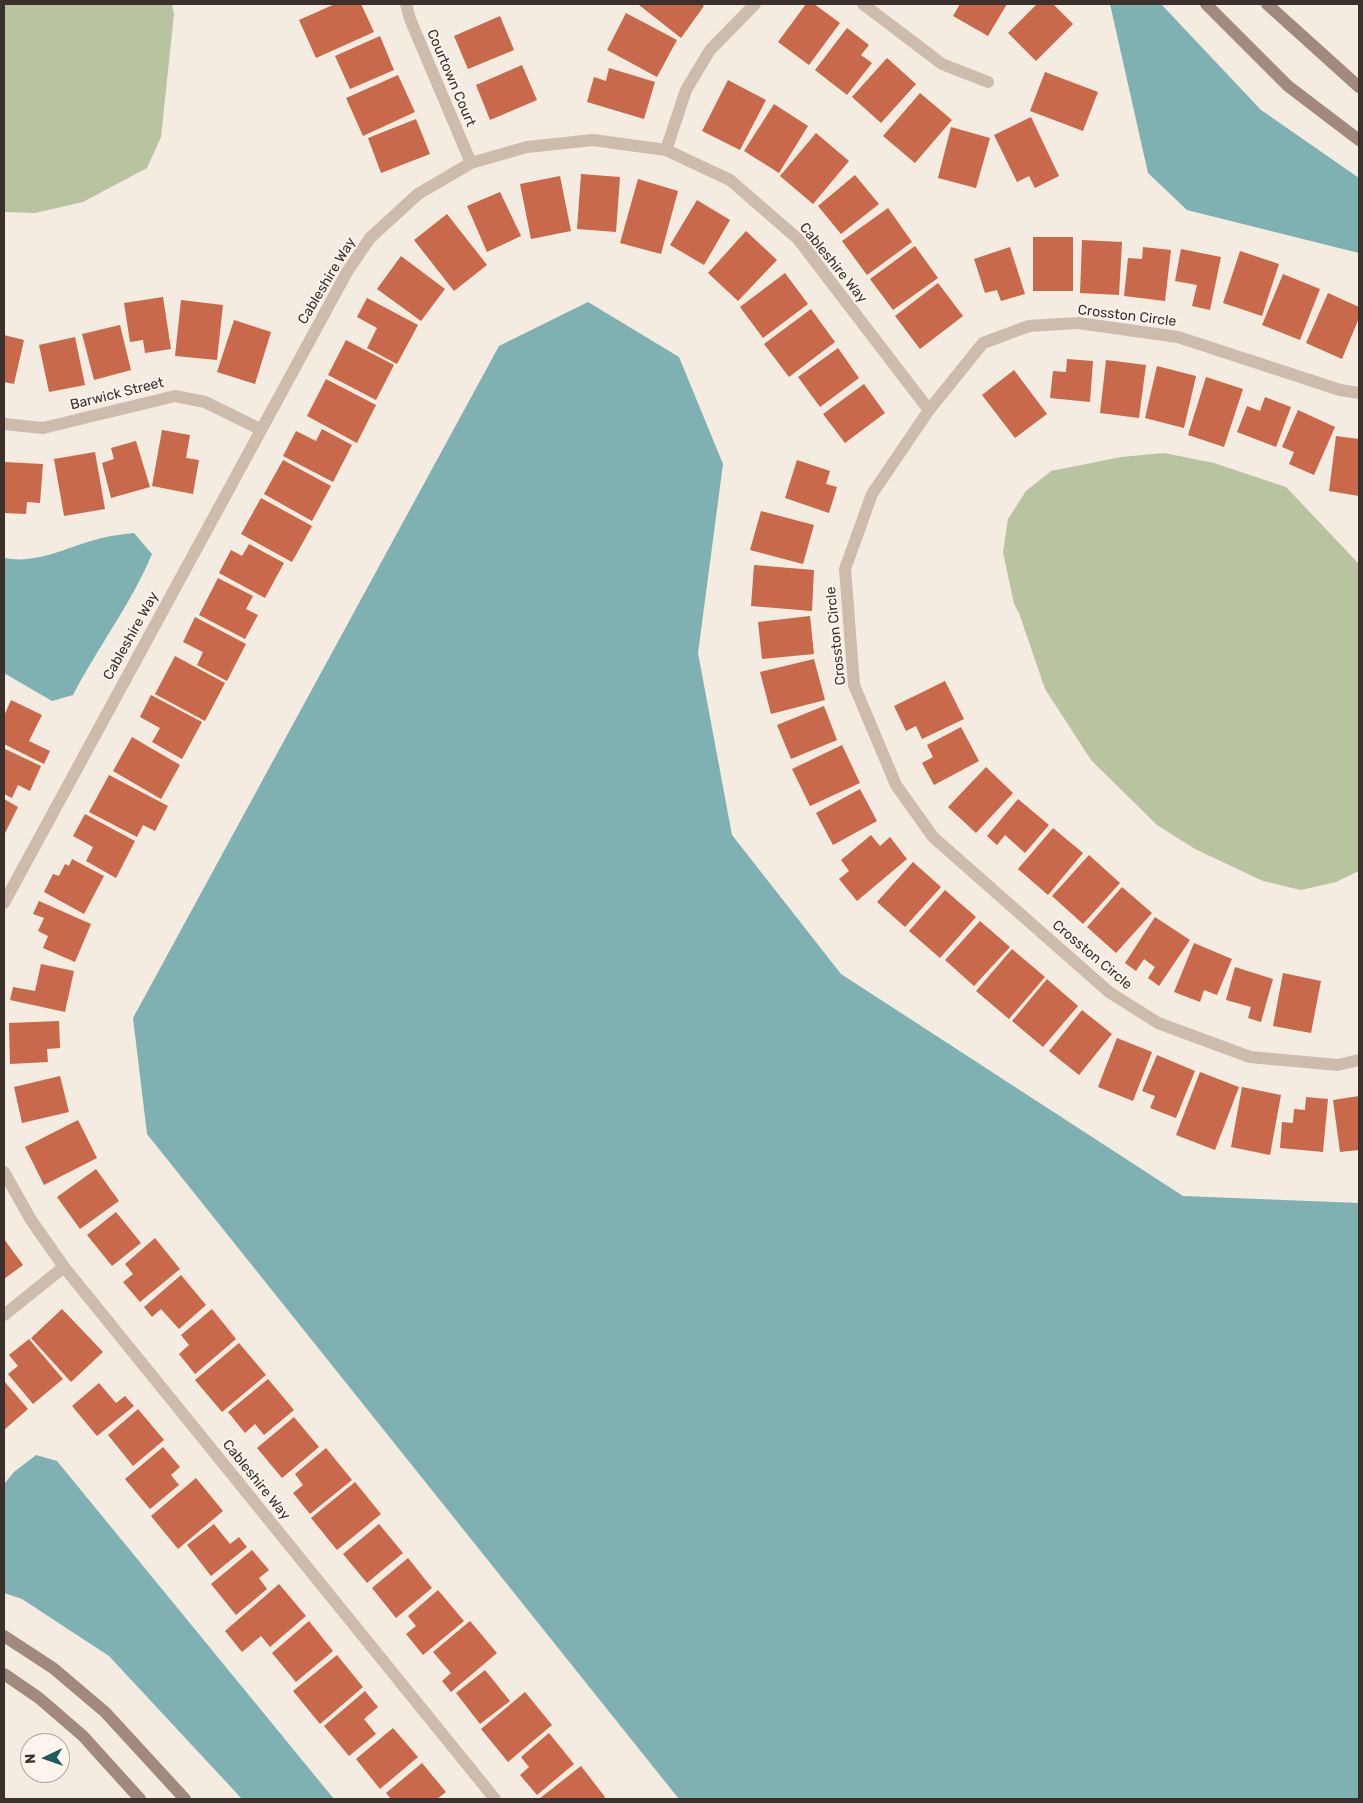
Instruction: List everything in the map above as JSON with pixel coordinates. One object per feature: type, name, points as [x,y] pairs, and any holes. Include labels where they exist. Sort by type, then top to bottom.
[{"type":"street","name":"Courtown Court","points":[[406,4],[410,19],[472,163]]},
{"type":"street","points":[[666,150],[686,90],[710,50],[756,4]]},
{"type":"street","points":[[862,4],[942,64],[988,82]]},
{"type":"street","points":[[1206,4],[1288,86],[1359,140]]},
{"type":"street","points":[[1267,4],[1359,87]]},
{"type":"street","name":"Cableshire Way","points":[[4,902],[347,272],[370,238],[418,194],[472,163],[527,147],[594,140],[666,150],[730,180],[798,239],[929,410]]},
{"type":"street","name":"Crosston Circle","points":[[1359,393],[1340,390],[1178,337],[1078,323],[1028,326],[982,343],[929,410],[872,494],[845,570],[854,685],[896,784],[933,836],[1109,992],[1158,1023],[1250,1057],[1338,1065],[1359,1060]]},
{"type":"street","name":"Barwick Street","points":[[4,424],[43,428],[175,396],[205,402],[260,429]]},
{"type":"street","name":"Cableshire Way","points":[[4,1172],[31,1220],[64,1267],[495,1799]]},
{"type":"street","points":[[4,1315],[64,1267]]},
{"type":"street","points":[[4,1636],[53,1668],[105,1712],[184,1799]]},
{"type":"street","points":[[4,1674],[39,1698],[83,1736],[140,1799]]},
{"type":"green space","points":[[4,4],[172,4],[174,14],[161,137],[147,168],[83,202],[35,213],[4,212]]},
{"type":"green space","points":[[1164,453],[1214,463],[1286,487],[1359,564],[1359,871],[1336,882],[1301,890],[1263,881],[1195,849],[1157,825],[1091,760],[1045,689],[1019,613],[1014,604],[1003,552],[1008,519],[1026,491],[1051,471],[1121,457]]},
{"type":"water","points":[[1110,4],[1161,4],[1261,110],[1359,178],[1359,253],[1187,210],[1148,173]]},
{"type":"water","points":[[588,302],[679,357],[723,464],[698,653],[732,835],[841,974],[1183,1196],[1359,1203],[1359,1799],[679,1799],[147,1134],[133,1018],[499,346]]},
{"type":"water","points":[[134,533],[152,554],[124,608],[73,695],[52,701],[4,673],[4,558],[30,559],[106,537]]},
{"type":"water","points":[[36,1455],[57,1461],[334,1799],[242,1799],[109,1656],[22,1599],[4,1593],[4,1484],[14,1472]]},
{"type":"building","points":[[335,4],[361,4],[374,32],[316,58],[299,20]]},
{"type":"building","points":[[701,4],[704,6],[681,38],[639,5]]},
{"type":"building","points":[[806,4],[814,4],[840,23],[809,65],[778,42]]},
{"type":"building","points":[[960,4],[1007,4],[988,36],[953,16]]},
{"type":"building","points":[[1037,4],[1053,4],[1073,24],[1036,61],[1008,33]]},
{"type":"building","points":[[626,13],[677,40],[657,77],[607,50]]},
{"type":"building","points":[[500,16],[514,50],[468,69],[454,36]]},
{"type":"building","points":[[847,28],[869,45],[861,55],[872,63],[847,95],[815,70]]},
{"type":"building","points":[[380,36],[394,70],[350,89],[335,56]]},
{"type":"building","points":[[887,58],[916,84],[881,123],[852,97]]},
{"type":"building","points":[[522,65],[537,100],[490,120],[476,85]]},
{"type":"building","points":[[609,68],[655,82],[644,119],[587,102],[594,77],[606,81]]},
{"type":"building","points":[[1045,72],[1098,92],[1083,131],[1030,111]]},
{"type":"building","points":[[398,75],[415,112],[363,136],[346,98]]},
{"type":"building","points":[[728,80],[766,100],[740,150],[702,131]]},
{"type":"building","points":[[920,93],[952,120],[915,163],[883,136]]},
{"type":"building","points":[[774,104],[808,126],[779,173],[744,151]]},
{"type":"building","points":[[1031,117],[1059,176],[1035,188],[1029,176],[1017,182],[994,135]]},
{"type":"building","points":[[416,119],[430,154],[381,173],[368,138]]},
{"type":"building","points":[[951,127],[990,138],[976,188],[938,178]]},
{"type":"building","points":[[816,133],[849,161],[813,204],[780,176]]},
{"type":"building","points":[[581,174],[620,177],[616,232],[577,229]]},
{"type":"building","points":[[855,175],[879,204],[841,234],[818,206]]},
{"type":"building","points":[[560,176],[571,231],[531,239],[520,184]]},
{"type":"building","points":[[638,179],[678,191],[661,254],[620,243]]},
{"type":"building","points":[[500,192],[521,236],[487,252],[467,206]]},
{"type":"building","points":[[697,200],[730,220],[704,265],[670,245]]},
{"type":"building","points":[[888,208],[912,242],[867,275],[842,241]]},
{"type":"building","points":[[447,214],[487,265],[454,291],[414,240]]},
{"type":"building","points":[[746,231],[777,260],[738,301],[708,273]]},
{"type":"building","points":[[1033,237],[1073,237],[1073,291],[1033,291]]},
{"type":"building","points":[[1082,240],[1122,242],[1119,295],[1080,293]]},
{"type":"building","points":[[915,246],[938,278],[893,310],[870,279]]},
{"type":"building","points":[[1010,247],[1025,294],[1001,301],[997,290],[985,293],[974,259]]},
{"type":"building","points":[[1143,247],[1171,250],[1165,301],[1124,296],[1128,258],[1142,259]]},
{"type":"building","points":[[1181,249],[1221,257],[1210,310],[1192,306],[1197,285],[1175,281]]},
{"type":"building","points":[[1240,251],[1279,264],[1262,316],[1223,303]]},
{"type":"building","points":[[401,256],[445,289],[421,321],[377,289]]},
{"type":"building","points":[[785,273],[808,304],[763,338],[740,307]]},
{"type":"building","points":[[1283,274],[1320,289],[1300,340],[1262,325]]},
{"type":"building","points":[[938,283],[963,316],[920,349],[895,316]]},
{"type":"building","points":[[1328,293],[1359,307],[1359,318],[1342,359],[1306,343]]},
{"type":"building","points":[[163,297],[171,349],[145,353],[143,340],[130,342],[124,303]]},
{"type":"building","points":[[367,298],[418,325],[397,364],[367,348],[377,328],[357,317]]},
{"type":"building","points":[[181,300],[223,305],[217,360],[175,356]]},
{"type":"building","points":[[811,309],[835,342],[789,377],[764,344]]},
{"type":"building","points":[[234,320],[271,332],[255,384],[217,372]]},
{"type":"building","points":[[120,325],[131,370],[94,380],[82,334]]},
{"type":"building","points":[[4,335],[24,340],[14,384],[4,382]]},
{"type":"building","points":[[75,337],[85,385],[49,392],[39,345]]},
{"type":"building","points":[[346,340],[394,365],[376,400],[328,375]]},
{"type":"building","points":[[838,348],[859,378],[820,407],[798,377]]},
{"type":"building","points":[[1067,359],[1093,361],[1090,402],[1050,398],[1053,371],[1066,372]]},
{"type":"building","points":[[1106,360],[1146,365],[1139,418],[1100,413]]},
{"type":"building","points":[[1157,366],[1196,376],[1184,428],[1145,418]]},
{"type":"building","points":[[1014,370],[1047,414],[1015,438],[982,395]]},
{"type":"building","points":[[1206,377],[1243,389],[1224,447],[1188,435]]},
{"type":"building","points":[[326,379],[376,405],[357,443],[307,416]]},
{"type":"building","points":[[864,384],[885,413],[845,443],[823,414]]},
{"type":"building","points":[[1265,397],[1291,407],[1276,447],[1237,432],[1247,406],[1260,411]]},
{"type":"building","points":[[1298,410],[1335,427],[1314,475],[1289,464],[1294,452],[1282,447]]},
{"type":"building","points":[[322,429],[352,445],[333,482],[283,456],[296,431],[316,441]]},
{"type":"building","points":[[162,430],[190,435],[186,458],[199,460],[193,494],[152,486]]},
{"type":"building","points":[[1336,436],[1359,439],[1359,496],[1329,491]]},
{"type":"building","points":[[136,441],[150,487],[111,498],[102,463],[114,459],[111,448]]},
{"type":"building","points":[[95,452],[105,509],[64,516],[54,459]]},
{"type":"building","points":[[283,460],[331,486],[312,521],[264,494]]},
{"type":"building","points":[[797,460],[830,471],[826,484],[837,487],[829,513],[785,498]]},
{"type":"building","points":[[4,462],[43,464],[40,503],[27,502],[26,514],[4,513]]},
{"type":"building","points":[[261,498],[312,526],[292,562],[241,534]]},
{"type":"building","points":[[761,511],[814,525],[803,564],[750,550]]},
{"type":"building","points":[[249,544],[284,563],[265,598],[219,573],[231,550],[242,556]]},
{"type":"building","points":[[754,565],[814,570],[812,611],[751,606]]},
{"type":"building","points":[[218,578],[253,596],[246,609],[258,615],[245,639],[199,615]]},
{"type":"building","points":[[810,616],[814,654],[762,659],[758,622]]},
{"type":"building","points":[[195,617],[246,644],[227,681],[197,665],[203,652],[183,642]]},
{"type":"building","points":[[175,656],[225,683],[205,721],[155,694]]},
{"type":"building","points":[[814,659],[825,700],[771,714],[760,672]]},
{"type":"building","points":[[945,681],[964,719],[922,739],[916,726],[906,731],[894,706]]},
{"type":"building","points":[[151,695],[202,722],[182,759],[152,742],[160,728],[140,717]]},
{"type":"building","points":[[11,700],[42,715],[29,741],[50,751],[44,764],[4,744],[4,716]]},
{"type":"building","points":[[824,706],[837,740],[791,759],[777,725]]},
{"type":"building","points":[[961,727],[979,761],[934,785],[922,763],[933,757],[927,745]]},
{"type":"building","points":[[132,737],[180,765],[161,799],[113,771]]},
{"type":"building","points":[[842,745],[860,783],[810,806],[792,769]]},
{"type":"building","points":[[5,749],[41,766],[30,791],[18,785],[12,798],[4,794]]},
{"type":"building","points":[[986,767],[1013,793],[976,833],[948,807]]},
{"type":"building","points":[[109,775],[168,806],[155,831],[143,825],[137,837],[89,812]]},
{"type":"building","points":[[860,789],[877,821],[833,845],[816,813]]},
{"type":"building","points":[[4,799],[18,807],[4,835]]},
{"type":"building","points":[[1018,799],[1049,825],[1025,853],[1005,835],[997,845],[987,836]]},
{"type":"building","points":[[85,814],[135,841],[116,878],[86,861],[93,847],[73,836]]},
{"type":"building","points":[[1053,828],[1083,853],[1048,895],[1018,869]]},
{"type":"building","points":[[871,835],[880,846],[890,837],[907,859],[857,901],[839,879],[849,871],[841,860]]},
{"type":"building","points":[[1089,855],[1120,883],[1083,924],[1052,896]]},
{"type":"building","points":[[72,859],[104,876],[84,914],[44,892],[53,874],[59,876],[65,864],[69,866]]},
{"type":"building","points":[[913,862],[941,887],[905,927],[877,902]]},
{"type":"building","points":[[1122,887],[1152,913],[1116,953],[1087,927]]},
{"type":"building","points":[[945,890],[976,917],[940,958],[909,931]]},
{"type":"building","points":[[39,901],[91,924],[75,962],[43,948],[48,936],[38,931],[44,918],[33,914]]},
{"type":"building","points":[[1155,917],[1190,940],[1159,986],[1148,978],[1155,967],[1144,959],[1136,971],[1125,963]]},
{"type":"building","points":[[980,921],[1010,947],[974,986],[945,960]]},
{"type":"building","points":[[1194,943],[1232,959],[1217,995],[1204,990],[1200,1002],[1174,992]]},
{"type":"building","points":[[1012,949],[1045,977],[1009,1019],[976,991]]},
{"type":"building","points":[[41,964],[74,971],[65,1012],[10,1000],[13,987],[35,991]]},
{"type":"building","points":[[1235,967],[1273,979],[1261,1022],[1248,1018],[1251,1007],[1226,1000]]},
{"type":"building","points":[[1283,973],[1321,981],[1311,1033],[1273,1026]]},
{"type":"building","points":[[1047,979],[1078,1006],[1043,1047],[1012,1021]]},
{"type":"building","points":[[1082,1010],[1112,1034],[1079,1075],[1049,1051]]},
{"type":"building","points":[[59,1021],[60,1048],[47,1049],[48,1062],[10,1064],[9,1023]]},
{"type":"building","points":[[1117,1038],[1152,1052],[1133,1101],[1098,1087]]},
{"type":"building","points":[[1157,1055],[1195,1071],[1176,1118],[1150,1108],[1155,1096],[1142,1091]]},
{"type":"building","points":[[1200,1072],[1239,1087],[1215,1150],[1176,1135]]},
{"type":"building","points":[[60,1076],[69,1112],[22,1123],[14,1087]]},
{"type":"building","points":[[1242,1087],[1281,1095],[1270,1155],[1231,1147]]},
{"type":"building","points":[[1359,1096],[1359,1150],[1340,1152],[1333,1100]]},
{"type":"building","points":[[1306,1097],[1328,1099],[1323,1152],[1280,1148],[1282,1122],[1293,1123],[1294,1109],[1305,1110]]},
{"type":"building","points":[[78,1120],[97,1158],[44,1185],[25,1147]]},
{"type":"building","points":[[96,1169],[119,1201],[80,1229],[57,1197]]},
{"type":"building","points":[[116,1212],[141,1243],[112,1266],[87,1235]]},
{"type":"building","points":[[155,1238],[180,1269],[140,1302],[123,1282],[133,1274],[125,1264]]},
{"type":"building","points":[[4,1239],[23,1265],[4,1279]]},
{"type":"building","points":[[181,1275],[206,1305],[179,1329],[161,1309],[152,1317],[144,1307]]},
{"type":"building","points":[[62,1309],[103,1352],[71,1382],[31,1338]]},
{"type":"building","points":[[212,1309],[236,1339],[195,1374],[179,1354],[189,1345],[181,1335]]},
{"type":"building","points":[[29,1339],[63,1379],[33,1404],[8,1374],[18,1366],[9,1355]]},
{"type":"building","points":[[239,1343],[266,1375],[222,1412],[195,1380]]},
{"type":"building","points":[[268,1379],[294,1410],[264,1435],[255,1424],[245,1433],[228,1412]]},
{"type":"building","points":[[4,1381],[28,1409],[4,1430]]},
{"type":"building","points":[[99,1383],[116,1403],[125,1396],[134,1406],[97,1436],[72,1406]]},
{"type":"building","points":[[138,1409],[164,1440],[133,1466],[108,1435]]},
{"type":"building","points":[[294,1417],[319,1447],[282,1478],[257,1448]]},
{"type":"building","points":[[163,1447],[180,1467],[171,1475],[179,1485],[150,1509],[125,1479]]},
{"type":"building","points":[[326,1448],[352,1480],[310,1514],[293,1493],[303,1485],[295,1474]]},
{"type":"building","points":[[196,1478],[223,1511],[178,1549],[151,1516]]},
{"type":"building","points":[[355,1482],[381,1514],[337,1550],[311,1518]]},
{"type":"building","points":[[214,1524],[230,1544],[239,1537],[247,1547],[211,1576],[187,1545]]},
{"type":"building","points":[[379,1524],[403,1553],[367,1583],[343,1554]]},
{"type":"building","points":[[252,1550],[269,1570],[259,1578],[267,1589],[236,1615],[211,1584]]},
{"type":"building","points":[[408,1558],[432,1588],[396,1618],[372,1588]]},
{"type":"building","points":[[279,1584],[306,1616],[270,1647],[261,1636],[242,1652],[225,1631]]},
{"type":"building","points":[[438,1590],[464,1621],[423,1655],[406,1634],[416,1626],[408,1616]]},
{"type":"building","points":[[309,1621],[333,1651],[296,1682],[272,1653]]},
{"type":"building","points":[[470,1621],[497,1653],[451,1692],[442,1681],[451,1673],[433,1652]]},
{"type":"building","points":[[337,1655],[363,1687],[320,1724],[293,1691]]},
{"type":"building","points":[[485,1670],[510,1701],[480,1724],[456,1693]]},
{"type":"building","points":[[365,1691],[378,1707],[364,1719],[376,1734],[349,1756],[324,1726]]},
{"type":"building","points":[[525,1692],[552,1725],[508,1762],[481,1729]]},
{"type":"building","points":[[393,1728],[418,1757],[380,1789],[356,1759]]},
{"type":"building","points":[[549,1733],[574,1764],[537,1795],[520,1775],[529,1767],[521,1757]]},
{"type":"building","points":[[422,1763],[446,1792],[437,1799],[391,1799],[386,1793]]},
{"type":"building","points":[[581,1766],[605,1797],[603,1799],[539,1799]]}]
